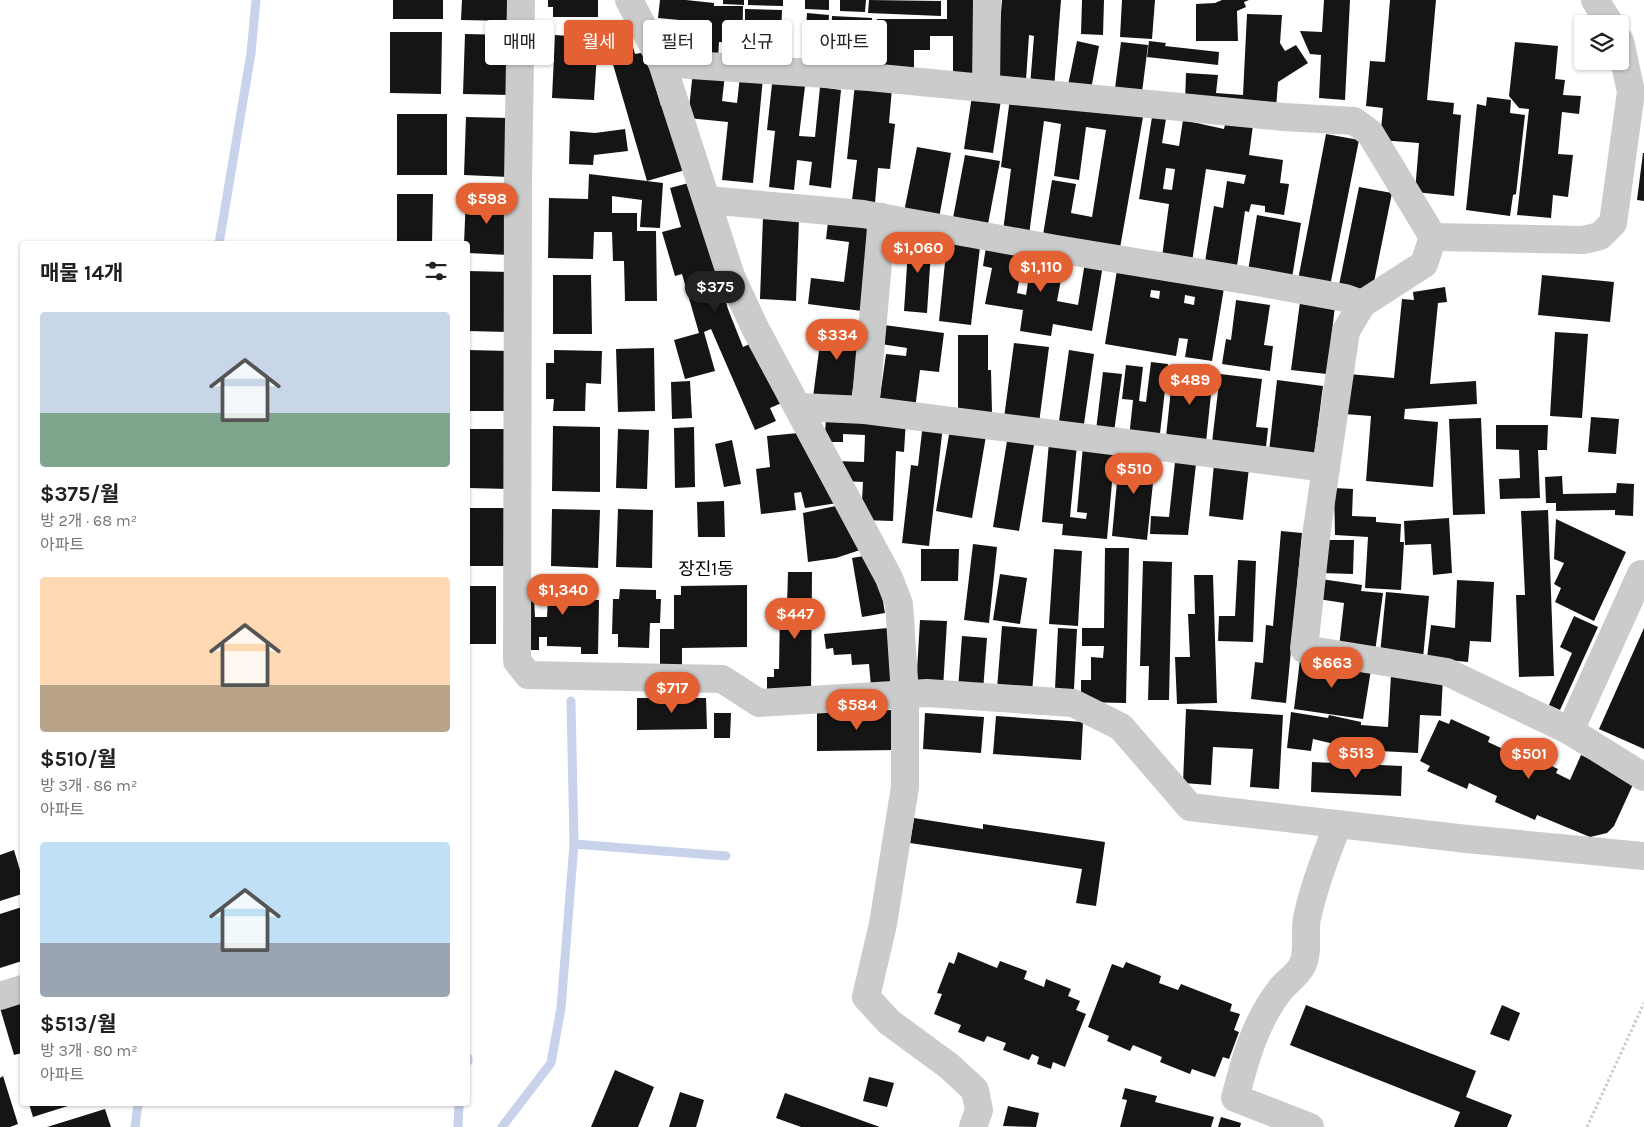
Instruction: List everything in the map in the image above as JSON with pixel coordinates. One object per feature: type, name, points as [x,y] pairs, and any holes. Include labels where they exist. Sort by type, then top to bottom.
[{"type":"street","points":[[521,0],[518,181],[517,661],[528,675],[722,679],[759,703],[927,693],[1073,703],[1121,727],[1190,807],[1644,856]]},
{"type":"street","points":[[629,0],[643,27]]},
{"type":"street","points":[[986,88],[987,0]]},
{"type":"street","points":[[1595,0],[1604,15]]},
{"type":"street","points":[[663,65],[731,276],[754,326],[882,563],[899,604],[905,695],[905,787],[883,924],[866,997],[889,1022],[949,1066],[975,1090],[979,1110],[972,1127]]},
{"type":"street","points":[[688,65],[986,88],[1284,117],[1354,121],[1370,133],[1433,237],[1424,264],[1362,304],[1346,330],[1326,468],[1304,649],[1447,672],[1570,731],[1644,777]]},
{"type":"street","points":[[1433,237],[1583,240],[1600,236],[1613,223],[1637,93],[1629,68]]},
{"type":"street","points":[[707,200],[882,217],[1056,249],[1257,282],[1345,298],[1362,304]]},
{"type":"street","points":[[865,410],[882,217]]},
{"type":"street","points":[[799,407],[865,410],[1326,468]]},
{"type":"street","points":[[1570,731],[1641,574]]},
{"type":"street","points":[[1310,1127],[1235,1098],[1250,1041],[1280,989],[1303,964],[1306,924],[1312,896],[1338,824]]},
{"type":"street","points":[[0,996],[20,990]]},
{"type":"path","points":[[1587,1127],[1644,1003]]},
{"type":"building","points":[[393,0],[443,0],[443,19],[393,19]]},
{"type":"building","points":[[462,0],[513,0],[512,20],[461,20]]},
{"type":"building","points":[[548,0],[598,0],[598,17],[553,17],[553,7],[548,7]]},
{"type":"building","points":[[660,0],[714,3],[714,6],[743,6],[743,20],[722,20],[722,42],[719,42],[718,61],[712,61],[712,20],[658,18]]},
{"type":"building","points":[[723,0],[744,0],[744,5],[723,4]]},
{"type":"building","points":[[748,0],[783,0],[783,6],[748,5]]},
{"type":"building","points":[[805,0],[829,0],[829,10],[805,9]]},
{"type":"building","points":[[840,0],[866,0],[865,12],[840,11]]},
{"type":"building","points":[[869,0],[941,1],[941,16],[868,13]]},
{"type":"building","points":[[947,0],[977,0],[978,76],[953,75],[953,36],[930,36],[930,50],[914,50],[914,73],[877,73],[877,65],[887,65],[887,20],[877,19],[947,19]]},
{"type":"building","points":[[1002,0],[1061,0],[1054,88],[1030,86],[1034,36],[1029,35],[1026,80],[996,77]]},
{"type":"building","points":[[1082,0],[1104,0],[1103,35],[1081,34]]},
{"type":"building","points":[[1122,0],[1155,0],[1152,39],[1120,37]]},
{"type":"building","points":[[1222,0],[1249,0],[1244,2],[1246,7],[1237,11],[1238,41],[1196,41],[1196,4],[1215,3]]},
{"type":"building","points":[[1324,0],[1350,0],[1345,100],[1319,98],[1321,55],[1310,54],[1300,31],[1322,32]]},
{"type":"building","points":[[1390,0],[1436,0],[1427,100],[1454,103],[1453,114],[1461,115],[1454,196],[1415,192],[1419,143],[1380,140],[1383,108],[1366,106],[1370,61],[1385,62]]},
{"type":"building","points":[[745,9],[782,10],[782,20],[745,20]]},
{"type":"building","points":[[807,13],[829,15],[829,20],[807,20]]},
{"type":"building","points":[[1247,14],[1282,15],[1280,43],[1285,51],[1296,45],[1308,63],[1278,82],[1276,108],[1185,103],[1186,73],[1218,75],[1216,93],[1243,95]]},
{"type":"building","points":[[832,16],[872,18],[872,20],[832,20]]},
{"type":"building","points":[[390,32],[442,32],[441,94],[390,93]]},
{"type":"building","points":[[465,34],[485,34],[485,65],[511,65],[510,95],[463,94]]},
{"type":"building","points":[[555,35],[564,36],[564,65],[596,65],[594,100],[552,98]]},
{"type":"building","points":[[1077,41],[1099,46],[1090,95],[1067,90]]},
{"type":"building","points":[[1149,41],[1166,43],[1165,46],[1219,52],[1218,65],[1147,57]]},
{"type":"building","points":[[1121,42],[1148,45],[1141,100],[1114,96]]},
{"type":"building","points":[[1515,42],[1558,46],[1555,79],[1565,80],[1563,95],[1581,96],[1579,114],[1562,112],[1558,154],[1573,155],[1568,197],[1553,195],[1551,218],[1517,215],[1529,109],[1519,108],[1509,96]]},
{"type":"building","points":[[633,47],[635,54],[643,53],[643,65],[650,65],[661,106],[672,103],[685,170],[647,181],[613,65],[633,65]]},
{"type":"building","points":[[830,65],[870,65],[870,68],[830,67]]},
{"type":"building","points":[[693,71],[725,75],[722,101],[737,103],[740,76],[763,78],[753,183],[722,180],[728,122],[688,118]]},
{"type":"building","points":[[773,75],[806,78],[799,136],[815,137],[820,87],[841,90],[831,188],[809,185],[812,162],[797,160],[794,190],[769,187],[775,131],[767,130]]},
{"type":"building","points":[[855,84],[892,88],[889,123],[895,124],[890,169],[878,168],[875,203],[852,200],[857,160],[847,159]]},
{"type":"building","points":[[972,96],[1001,100],[993,153],[964,149]]},
{"type":"building","points":[[1487,97],[1511,100],[1510,113],[1525,115],[1516,194],[1513,195],[1510,216],[1466,210],[1477,104],[1486,106]]},
{"type":"building","points":[[1010,98],[1143,117],[1120,248],[1043,235],[1052,180],[1076,184],[1071,213],[1092,217],[1106,130],[1086,127],[1079,180],[1054,176],[1061,124],[1044,121],[1029,235],[1003,231],[1011,169],[1001,167]]},
{"type":"building","points":[[397,114],[447,114],[447,175],[397,175]]},
{"type":"building","points":[[466,117],[511,118],[509,177],[464,175]]},
{"type":"building","points":[[1152,117],[1166,119],[1162,143],[1179,146],[1183,120],[1224,129],[1226,120],[1253,125],[1249,155],[1283,160],[1280,183],[1289,184],[1284,215],[1265,212],[1265,206],[1251,204],[1249,212],[1245,211],[1237,266],[1205,262],[1214,206],[1223,208],[1227,181],[1244,184],[1246,175],[1206,169],[1192,262],[1162,257],[1169,204],[1139,199]],"holes":[[[1166,168],[1175,169],[1172,190],[1163,189]]]},
{"type":"building","points":[[625,129],[628,151],[594,155],[593,165],[569,164],[570,131],[595,133]]},
{"type":"building","points":[[1326,134],[1359,140],[1330,286],[1298,280]]},
{"type":"building","points":[[917,147],[951,153],[939,218],[904,212]]},
{"type":"building","points":[[1644,153],[1644,201],[1637,200]]},
{"type":"building","points":[[965,155],[1000,161],[988,224],[953,218]]},
{"type":"building","points":[[589,174],[663,183],[660,228],[640,227],[642,200],[612,196],[612,213],[637,213],[637,231],[656,231],[657,301],[625,301],[624,261],[613,261],[612,232],[594,232],[593,259],[548,258],[549,198],[588,199]]},
{"type":"building","points":[[696,181],[715,265],[728,309],[743,347],[754,342],[786,401],[770,408],[776,421],[755,430],[711,329],[704,332],[715,371],[685,379],[674,340],[699,333],[682,274],[675,276],[662,232],[681,227],[670,188]]},
{"type":"building","points":[[1359,187],[1392,193],[1372,292],[1339,285]]},
{"type":"building","points":[[397,194],[433,194],[432,241],[397,241]]},
{"type":"building","points":[[466,195],[510,197],[509,255],[470,253],[470,241],[464,241]]},
{"type":"building","points":[[1257,215],[1301,223],[1292,278],[1248,271]]},
{"type":"building","points":[[763,217],[799,219],[796,301],[760,299]]},
{"type":"building","points":[[828,222],[871,227],[862,311],[808,304],[811,278],[844,282],[849,242],[826,239]]},
{"type":"building","points":[[909,235],[932,236],[927,313],[904,311]]},
{"type":"building","points":[[947,243],[980,247],[971,325],[939,321]]},
{"type":"building","points":[[986,247],[1024,254],[1017,293],[1026,295],[1031,263],[1063,269],[1057,301],[1078,305],[1085,262],[1103,265],[1092,331],[1053,324],[1051,336],[1020,331],[1023,310],[985,304],[992,268],[983,266]]},
{"type":"building","points":[[1117,270],[1224,288],[1212,361],[1185,357],[1188,339],[1179,338],[1176,356],[1105,344]],"holes":[[[1151,290],[1160,291],[1159,299],[1150,297]],[[1185,295],[1195,297],[1194,305],[1184,303]]]},
{"type":"building","points":[[470,271],[510,272],[508,332],[470,331]]},
{"type":"building","points":[[553,275],[591,275],[592,334],[553,334]]},
{"type":"building","points":[[1542,275],[1614,282],[1610,322],[1538,315]]},
{"type":"building","points":[[1445,287],[1447,302],[1438,303],[1430,384],[1476,381],[1477,404],[1405,409],[1404,419],[1438,422],[1433,487],[1366,481],[1371,416],[1345,414],[1349,374],[1394,378],[1402,299],[1414,300],[1413,292]]},
{"type":"building","points":[[1236,300],[1270,305],[1264,345],[1273,346],[1270,371],[1222,364],[1226,339],[1231,340]]},
{"type":"building","points":[[1300,302],[1335,306],[1327,374],[1291,370]]},
{"type":"building","points":[[823,320],[862,325],[851,402],[813,397]]},
{"type":"building","points":[[884,325],[944,333],[939,372],[920,370],[915,409],[879,404],[886,354],[906,356],[907,348],[881,344]]},
{"type":"building","points":[[1555,332],[1588,334],[1582,418],[1550,416]]},
{"type":"building","points":[[958,335],[988,335],[988,370],[991,370],[992,413],[958,413]]},
{"type":"building","points":[[1014,343],[1049,347],[1039,423],[1004,418]]},
{"type":"building","points":[[654,348],[655,411],[618,412],[616,349]]},
{"type":"building","points":[[470,350],[509,351],[509,411],[470,411]]},
{"type":"building","points":[[554,350],[602,351],[601,384],[586,383],[585,411],[553,411],[554,399],[546,399],[546,363],[554,363]]},
{"type":"building","points":[[1069,350],[1094,354],[1083,431],[1058,428]]},
{"type":"building","points":[[1151,362],[1168,364],[1159,442],[1129,438],[1133,400],[1122,399],[1126,365],[1143,367],[1139,401],[1146,402]]},
{"type":"building","points":[[1173,370],[1213,375],[1206,442],[1166,437]]},
{"type":"building","points":[[1103,372],[1122,374],[1114,432],[1096,430]]},
{"type":"building","points":[[1220,374],[1262,379],[1256,427],[1268,428],[1265,457],[1211,451]]},
{"type":"building","points":[[1277,380],[1323,386],[1314,456],[1269,451]]},
{"type":"building","points":[[690,381],[692,418],[672,419],[671,382]]},
{"type":"building","points":[[826,417],[906,419],[904,452],[896,451],[893,521],[861,520],[863,482],[843,481],[835,461],[864,462],[865,435],[843,434],[843,442],[828,442],[825,434]]},
{"type":"building","points":[[1591,417],[1619,419],[1616,454],[1588,452]]},
{"type":"building","points":[[1481,418],[1485,514],[1453,515],[1449,419]]},
{"type":"building","points":[[923,423],[943,426],[929,546],[902,543],[911,465],[918,466]]},
{"type":"building","points":[[1496,425],[1548,425],[1547,450],[1538,450],[1540,498],[1500,499],[1499,479],[1520,478],[1519,450],[1496,449]]},
{"type":"building","points":[[553,426],[600,427],[600,492],[552,491]]},
{"type":"building","points":[[694,427],[695,487],[675,488],[674,428]]},
{"type":"building","points":[[470,429],[510,429],[509,489],[470,488]]},
{"type":"building","points":[[618,429],[649,430],[647,489],[616,488]]},
{"type":"building","points":[[950,429],[986,436],[972,518],[936,511]]},
{"type":"building","points":[[809,432],[844,502],[805,508],[801,492],[794,493],[796,510],[761,514],[756,469],[770,467],[767,436]]},
{"type":"building","points":[[1008,435],[1035,439],[1019,531],[993,527]]},
{"type":"building","points":[[732,440],[741,484],[724,487],[715,444]]},
{"type":"building","points":[[1049,442],[1077,445],[1070,517],[1086,519],[1087,513],[1077,512],[1083,446],[1115,449],[1107,539],[1062,535],[1063,524],[1042,522]]},
{"type":"building","points":[[1120,450],[1156,454],[1147,540],[1112,536]]},
{"type":"building","points":[[1175,462],[1196,464],[1188,535],[1150,534],[1151,516],[1169,517]]},
{"type":"building","points":[[1214,464],[1249,468],[1243,520],[1209,516]]},
{"type":"building","points":[[1562,476],[1563,494],[1616,493],[1617,483],[1634,484],[1633,516],[1615,515],[1615,510],[1556,511],[1556,503],[1546,503],[1545,477]]},
{"type":"building","points":[[1334,488],[1353,489],[1352,516],[1376,517],[1376,522],[1401,524],[1400,542],[1404,542],[1401,590],[1365,588],[1368,537],[1335,535]]},
{"type":"building","points":[[724,501],[725,537],[698,537],[697,502]]},
{"type":"building","points":[[845,504],[866,548],[836,558],[808,562],[803,513]]},
{"type":"building","points":[[470,508],[509,508],[509,566],[470,566]]},
{"type":"building","points":[[552,509],[600,510],[598,568],[551,566]]},
{"type":"building","points":[[618,509],[653,510],[652,568],[616,567]]},
{"type":"building","points":[[1548,510],[1554,676],[1519,677],[1516,595],[1525,595],[1521,511]]},
{"type":"building","points":[[1449,518],[1452,573],[1433,575],[1431,544],[1405,545],[1404,521]]},
{"type":"building","points":[[1556,519],[1626,552],[1594,621],[1555,602],[1561,588],[1554,584],[1564,563],[1554,559]]},
{"type":"building","points":[[1281,531],[1302,533],[1286,703],[1251,699],[1255,662],[1263,663],[1266,625],[1273,626]]},
{"type":"building","points":[[1322,540],[1354,540],[1353,574],[1321,573]]},
{"type":"building","points":[[973,544],[997,547],[989,623],[964,620]]},
{"type":"building","points":[[1105,548],[1129,548],[1126,703],[1081,702],[1081,680],[1091,680],[1091,657],[1103,658],[1104,646],[1082,646],[1082,628],[1104,628]]},
{"type":"building","points":[[921,549],[959,549],[958,581],[921,581]]},
{"type":"building","points":[[1054,549],[1082,551],[1078,626],[1049,624]]},
{"type":"building","points":[[875,554],[885,613],[862,617],[852,558]]},
{"type":"building","points":[[1238,560],[1256,561],[1253,642],[1218,641],[1219,616],[1235,616]]},
{"type":"building","points":[[1143,561],[1172,562],[1169,700],[1148,700],[1149,666],[1140,666]]},
{"type":"building","points":[[788,572],[812,572],[811,695],[767,694],[767,677],[774,677],[774,669],[779,669],[780,606],[787,606]]},
{"type":"building","points":[[1000,574],[1027,578],[1020,624],[993,620]]},
{"type":"building","points":[[1194,575],[1213,575],[1217,703],[1177,704],[1175,657],[1190,657],[1188,614],[1195,614]]},
{"type":"building","points":[[1321,579],[1362,585],[1361,591],[1383,593],[1375,652],[1339,647],[1344,603],[1318,599]]},
{"type":"building","points":[[1457,580],[1494,582],[1491,642],[1470,641],[1468,662],[1427,658],[1431,625],[1455,628]]},
{"type":"building","points":[[528,582],[592,583],[592,600],[599,600],[598,654],[581,654],[581,647],[547,646],[547,637],[539,637],[539,650],[528,650]],"holes":[[[534,597],[548,597],[547,617],[535,617]]]},
{"type":"building","points":[[747,585],[747,647],[682,648],[682,667],[660,667],[660,629],[674,629],[674,595],[681,595],[681,586]]},
{"type":"building","points":[[470,586],[496,586],[496,644],[470,644]]},
{"type":"building","points":[[620,589],[656,590],[656,599],[661,599],[660,623],[650,623],[649,648],[618,647],[618,634],[612,634],[613,599],[619,599]]},
{"type":"building","points":[[1386,592],[1429,596],[1423,658],[1380,654]]},
{"type":"building","points":[[1574,616],[1598,627],[1560,710],[1549,705],[1572,653],[1560,647]]},
{"type":"building","points":[[920,620],[947,621],[943,689],[916,688]]},
{"type":"building","points":[[1002,626],[1037,629],[1032,693],[997,689]]},
{"type":"building","points":[[888,628],[893,684],[871,686],[869,664],[852,665],[851,654],[834,655],[833,648],[826,649],[824,634]]},
{"type":"building","points":[[1058,628],[1077,629],[1074,689],[1055,689]]},
{"type":"building","points":[[1644,628],[1644,749],[1599,729]]},
{"type":"building","points":[[962,636],[987,638],[983,691],[958,689]]},
{"type":"building","points":[[1300,660],[1371,670],[1363,719],[1294,709]]},
{"type":"building","points":[[1391,675],[1443,677],[1441,716],[1420,715],[1418,753],[1360,750],[1313,739],[1311,751],[1287,748],[1291,712],[1328,718],[1329,715],[1361,722],[1361,725],[1388,727]]},
{"type":"building","points":[[637,698],[706,698],[707,729],[637,730]]},
{"type":"building","points":[[1186,709],[1283,715],[1279,789],[1250,787],[1253,749],[1213,747],[1211,785],[1183,783]]},
{"type":"building","points":[[897,710],[898,750],[817,751],[817,711]]},
{"type":"building","points":[[714,713],[731,713],[730,738],[714,738]]},
{"type":"building","points":[[925,713],[984,717],[981,753],[923,749]]},
{"type":"building","points":[[996,716],[1083,722],[1081,760],[993,754]]},
{"type":"building","points":[[1451,719],[1490,737],[1488,742],[1516,755],[1518,750],[1558,769],[1556,773],[1570,780],[1581,755],[1635,780],[1614,826],[1607,833],[1590,837],[1537,815],[1535,820],[1495,802],[1497,796],[1469,783],[1467,789],[1427,771],[1430,766],[1420,761],[1439,720],[1449,724]]},
{"type":"building","points":[[1312,762],[1402,766],[1401,796],[1311,792]]},
{"type":"building","points":[[914,818],[983,829],[983,824],[1105,842],[1096,906],[1076,903],[1082,869],[910,843]]},
{"type":"building","points":[[14,850],[20,870],[20,895],[0,901],[0,855]]},
{"type":"building","points":[[20,908],[20,962],[0,968],[0,914]]},
{"type":"building","points":[[958,952],[997,968],[1000,961],[1027,971],[1024,979],[1044,987],[1046,979],[1071,989],[1068,996],[1080,1001],[1076,1010],[1086,1014],[1065,1067],[1053,1062],[1051,1069],[1037,1064],[1039,1057],[1032,1054],[1029,1060],[1003,1050],[1006,1043],[987,1036],[984,1042],[958,1032],[961,1025],[934,1014],[942,994],[937,993],[949,962],[954,964]]},
{"type":"building","points":[[1126,962],[1161,976],[1159,983],[1178,990],[1181,984],[1232,1004],[1230,1011],[1240,1014],[1234,1030],[1239,1032],[1229,1059],[1223,1057],[1215,1077],[1192,1069],[1190,1074],[1160,1062],[1162,1057],[1133,1045],[1130,1051],[1107,1041],[1109,1036],[1088,1027],[1112,964],[1123,968]]},
{"type":"building","points":[[20,1002],[20,1054],[14,1055],[0,1008]]},
{"type":"building","points":[[1306,1005],[1476,1071],[1466,1097],[1512,1115],[1507,1127],[1454,1127],[1460,1112],[1290,1045]]},
{"type":"building","points":[[1502,1005],[1520,1013],[1509,1041],[1490,1034]]},
{"type":"building","points":[[615,1070],[654,1087],[638,1127],[591,1127]]},
{"type":"building","points":[[3,1076],[18,1124],[10,1127],[0,1127],[0,1078]]},
{"type":"building","points":[[869,1077],[894,1083],[887,1107],[863,1101]]},
{"type":"building","points":[[1125,1088],[1157,1096],[1155,1102],[1214,1117],[1211,1127],[1120,1127],[1127,1100],[1122,1099]]},
{"type":"building","points":[[680,1092],[704,1100],[696,1127],[669,1127]]},
{"type":"building","points":[[785,1093],[880,1127],[801,1127],[776,1118]]},
{"type":"building","points":[[30,1106],[68,1106],[33,1117]]},
{"type":"building","points":[[1008,1106],[1039,1113],[1036,1127],[1003,1126]]},
{"type":"building","points":[[105,1109],[111,1127],[47,1127]]},
{"type":"building","points":[[1221,1117],[1241,1123],[1240,1127],[1218,1127]]},
{"type":"waterway","points":[[220,241],[251,53],[256,0]]},
{"type":"waterway","points":[[502,1127],[551,1063],[561,1008],[574,844],[571,701]]},
{"type":"waterway","points":[[574,844],[726,856]]},
{"type":"waterway","points":[[135,1127],[138,1106]]},
{"type":"waterway","points":[[458,1127],[459,1106]]},
{"type":"district","name":"장진1동","points":[[706,569]]}]
